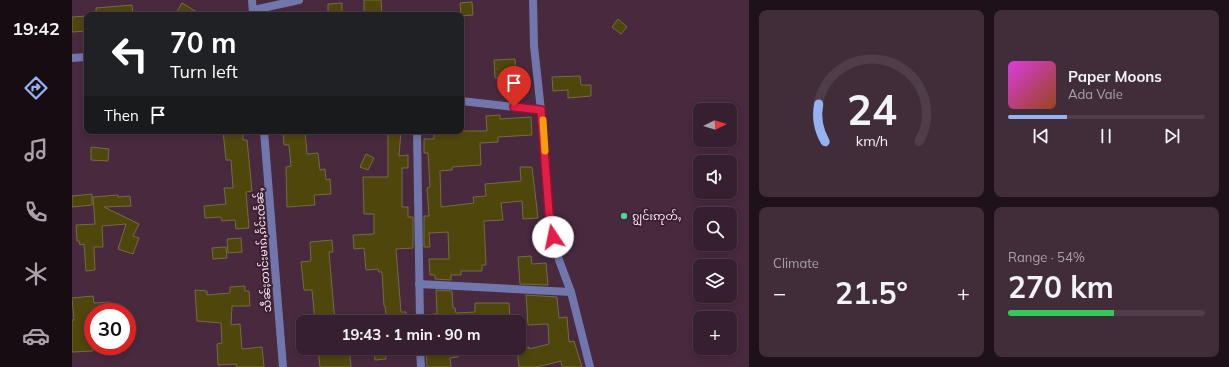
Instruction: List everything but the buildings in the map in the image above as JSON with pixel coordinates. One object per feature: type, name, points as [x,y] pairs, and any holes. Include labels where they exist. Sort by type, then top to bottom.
[{"type":"street","points":[[252,0],[253,12]]},
{"type":"street","points":[[256,12],[298,0]]},
{"type":"street","points":[[533,0],[534,46],[541,110],[550,225],[571,292],[590,367]]},
{"type":"street","points":[[72,58],[84,58]]},
{"type":"street","points":[[464,101],[541,110]]},
{"type":"street","name":"သဵၼ်ႈတၢင်းမၢၵ်ႇၵႅင်းၸႅၼ်ႇ","points":[[264,134],[283,367]]},
{"type":"street","points":[[418,134],[420,315]]},
{"type":"street","points":[[419,284],[571,292]]},
{"type":"street","points":[[420,355],[421,367]]},
{"type":"slow traffic","points":[[543,120],[545,151]]},
{"type":"place","name":"ၵျွင်းဢုတ်ႇ","points":[[624,216]]},
{"type":"route","points":[[514,107],[541,110],[550,225],[553,237]]}]
